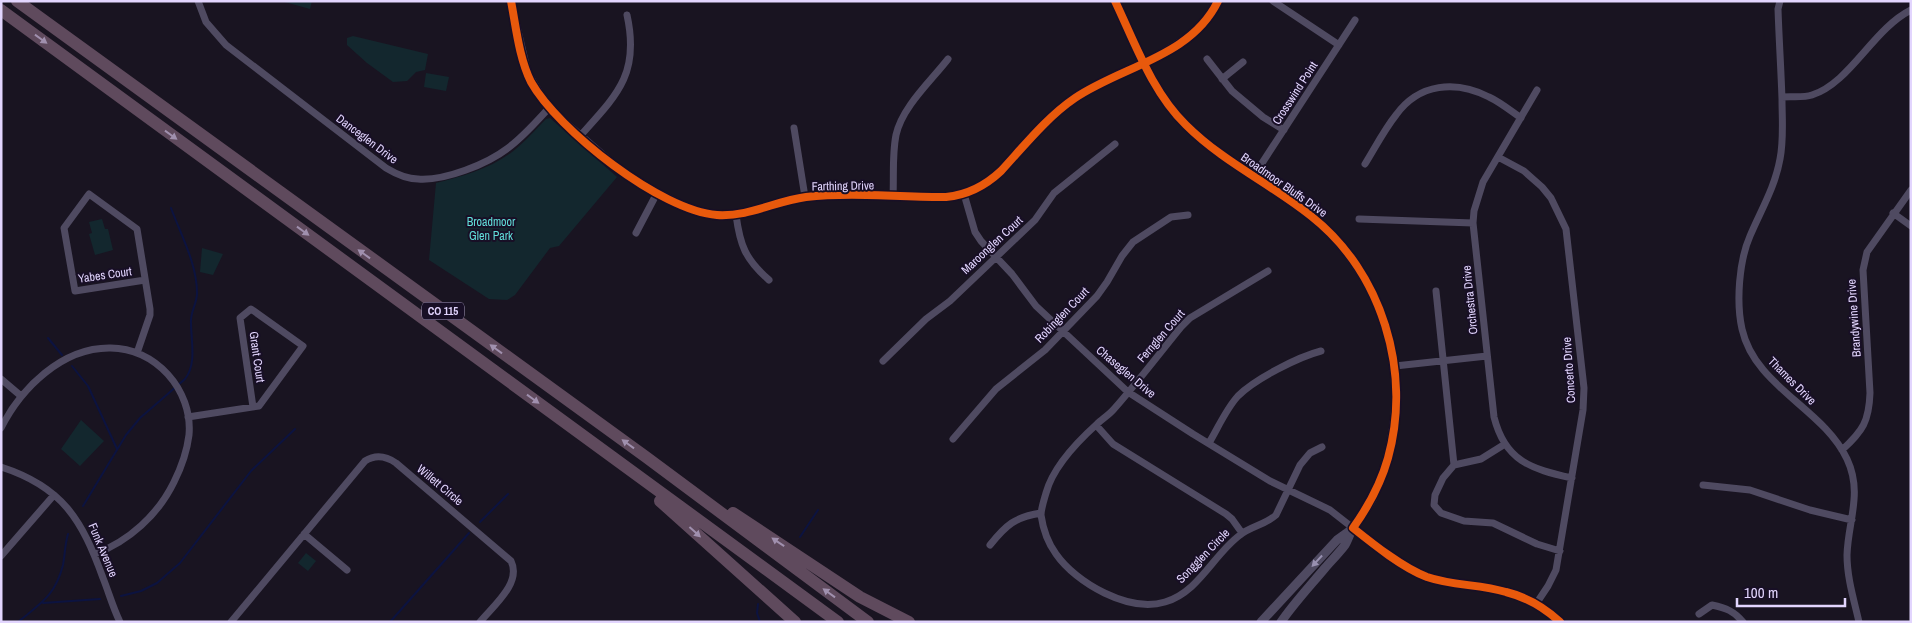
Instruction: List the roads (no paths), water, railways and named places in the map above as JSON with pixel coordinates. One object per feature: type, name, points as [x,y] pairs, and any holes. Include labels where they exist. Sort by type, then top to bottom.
[{"type":"highway","name":"CO 115","points":[[18,1],[646,457],[868,622]]},
{"type":"highway","name":"CO 115","points":[[1,10],[838,622]]},
{"type":"highway","points":[[606,453],[795,622]]},
{"type":"highway","points":[[646,457],[687,482],[860,597],[909,622]]},
{"type":"street","name":"Danceglen Drive","points":[[198,1],[206,22],[226,45],[386,168],[401,176],[419,180],[430,179],[481,164],[509,147],[549,108]]},
{"type":"street","name":"Farthing Drive","points":[[510,1],[528,73],[549,108],[623,172],[657,193],[698,212],[718,215],[736,215],[805,198],[834,196],[946,197],[975,190],[992,180],[1059,110],[1074,98],[1180,44],[1206,22],[1218,1]]},
{"type":"street","name":"Broadmoor Bluffs Drive","points":[[1115,1],[1154,82],[1184,124],[1212,149],[1311,215],[1340,243],[1352,259],[1376,301],[1387,328],[1395,366],[1396,418],[1388,460],[1371,500],[1353,528]]},
{"type":"street","points":[[1273,1],[1339,45]]},
{"type":"street","name":"Thames Drive","points":[[1780,1],[1778,9],[1783,142],[1776,178],[1749,238],[1739,293],[1742,330],[1759,365],[1830,433],[1848,461],[1855,486],[1856,499],[1847,555],[1848,578],[1859,622]]},
{"type":"street","points":[[1782,97],[1810,96],[1831,86],[1891,23],[1911,10]]},
{"type":"street","points":[[580,136],[614,99],[625,80],[632,55],[631,31],[627,15]]},
{"type":"street","name":"Crosswind Point","points":[[1253,177],[1355,20]]},
{"type":"street","points":[[893,197],[894,143],[900,122],[909,106],[948,59]]},
{"type":"street","points":[[1207,59],[1232,91],[1248,105],[1284,130]]},
{"type":"street","points":[[1222,79],[1243,62]]},
{"type":"street","points":[[1365,164],[1396,114],[1407,102],[1422,92],[1440,86],[1458,86],[1474,90],[1490,97],[1521,118]]},
{"type":"street","name":"Orchestra Drive","points":[[1538,90],[1483,182],[1473,223],[1497,431],[1505,444],[1529,466],[1572,478]]},
{"type":"street","points":[[794,128],[805,198]]},
{"type":"street","name":"Maroonglen Court","points":[[884,361],[926,319],[950,301],[1035,220],[1054,193],[1115,144]]},
{"type":"street","name":"Concerto Drive","points":[[1498,157],[1524,171],[1542,187],[1551,198],[1566,229],[1584,388],[1583,410],[1556,570],[1536,604]]},
{"type":"street","name":"Brandywine Drive","points":[[1842,450],[1861,431],[1868,416],[1870,393],[1863,270],[1866,252],[1911,190]]},
{"type":"street","points":[[636,234],[657,193]]},
{"type":"street","name":"Yabes Court","points":[[137,353],[150,315],[145,280],[137,229],[89,194],[64,228],[75,291],[145,280]]},
{"type":"street","name":"Chaseglen Drive","points":[[964,194],[974,232],[1012,274],[1036,306],[1128,392],[1270,481],[1330,510],[1353,528]]},
{"type":"street","points":[[1893,213],[1911,226]]},
{"type":"street","points":[[736,215],[739,234],[746,256],[755,268],[769,280]]},
{"type":"street","name":"Robinglen Court","points":[[953,439],[996,389],[1027,366],[1097,296],[1133,242],[1170,217],[1188,215]]},
{"type":"street","points":[[1359,219],[1473,223]]},
{"type":"street","name":"Fernglen Court","points":[[1128,392],[1190,318],[1268,271]]},
{"type":"street","points":[[1436,291],[1454,465]]},
{"type":"street","name":"Grant Court","points":[[251,309],[303,346],[260,406],[253,407],[240,318],[251,309]]},
{"type":"street","points":[[1,428],[21,396],[48,371],[81,354],[108,348],[122,349],[137,353],[156,363],[170,376],[180,391],[188,417],[189,436],[177,476],[156,511],[138,528],[118,542],[94,554]]},
{"type":"street","points":[[1209,443],[1232,404],[1245,390],[1305,355],[1321,351]]},
{"type":"street","points":[[1395,366],[1487,356]]},
{"type":"street","points":[[1,379],[21,396]]},
{"type":"street","name":"Songglen Circle","points":[[1128,392],[1058,466],[1051,478],[1041,513],[1048,541],[1064,564],[1096,588],[1131,603],[1149,604],[1164,602],[1179,596],[1199,579],[1242,533],[1270,520],[1276,515],[1304,458],[1322,447]]},
{"type":"street","points":[[188,417],[253,407]]},
{"type":"street","points":[[1096,425],[1113,444],[1226,514],[1242,533]]},
{"type":"street","points":[[1505,444],[1481,459],[1454,465],[1443,478],[1435,495],[1434,505],[1441,513],[1464,522],[1493,523],[1537,544],[1560,551]]},
{"type":"street","name":"Willett Circle","points":[[231,622],[365,461],[377,456],[392,459],[511,561],[514,571],[513,581],[480,622]]},
{"type":"street","name":"Funk Avenue","points":[[1,467],[26,477],[54,494],[80,524],[94,554],[120,622]]},
{"type":"street","points":[[1703,485],[1750,490],[1810,510],[1852,520]]},
{"type":"street","points":[[1,556],[4,549],[54,494]]},
{"type":"street","points":[[990,545],[1004,527],[1018,518],[1041,513]]},
{"type":"street","points":[[1353,528],[1410,568],[1425,576],[1463,585],[1505,591],[1536,604],[1560,622]]},
{"type":"street","points":[[1261,622],[1337,540],[1353,528]]},
{"type":"street","points":[[1280,622],[1344,546],[1353,528]]},
{"type":"street","points":[[304,534],[347,570]]},
{"type":"street","points":[[1699,614],[1712,605],[1724,607],[1732,610],[1743,622]]},
{"type":"waterway","points":[[83,506],[126,435],[140,418],[185,379],[189,373],[192,359],[191,319],[197,297],[196,282],[188,250],[171,208]]},
{"type":"waterway","points":[[48,338],[62,355]]},
{"type":"waterway","points":[[72,366],[88,386],[117,449]]},
{"type":"waterway","points":[[121,596],[141,591],[157,583],[180,563],[251,471],[295,429]]},
{"type":"waterway","points":[[480,522],[508,494]]},
{"type":"waterway","points":[[800,537],[818,510]]},
{"type":"waterway","points":[[390,622],[469,533]]},
{"type":"waterway","points":[[18,622],[40,604],[56,584],[63,565],[68,534]]},
{"type":"waterway","points":[[43,603],[100,599]]},
{"type":"waterway","points":[[758,604],[757,613],[760,622]]},
{"type":"park label","name":"Broadmoor Glen Park","points":[[491,229]]}]
